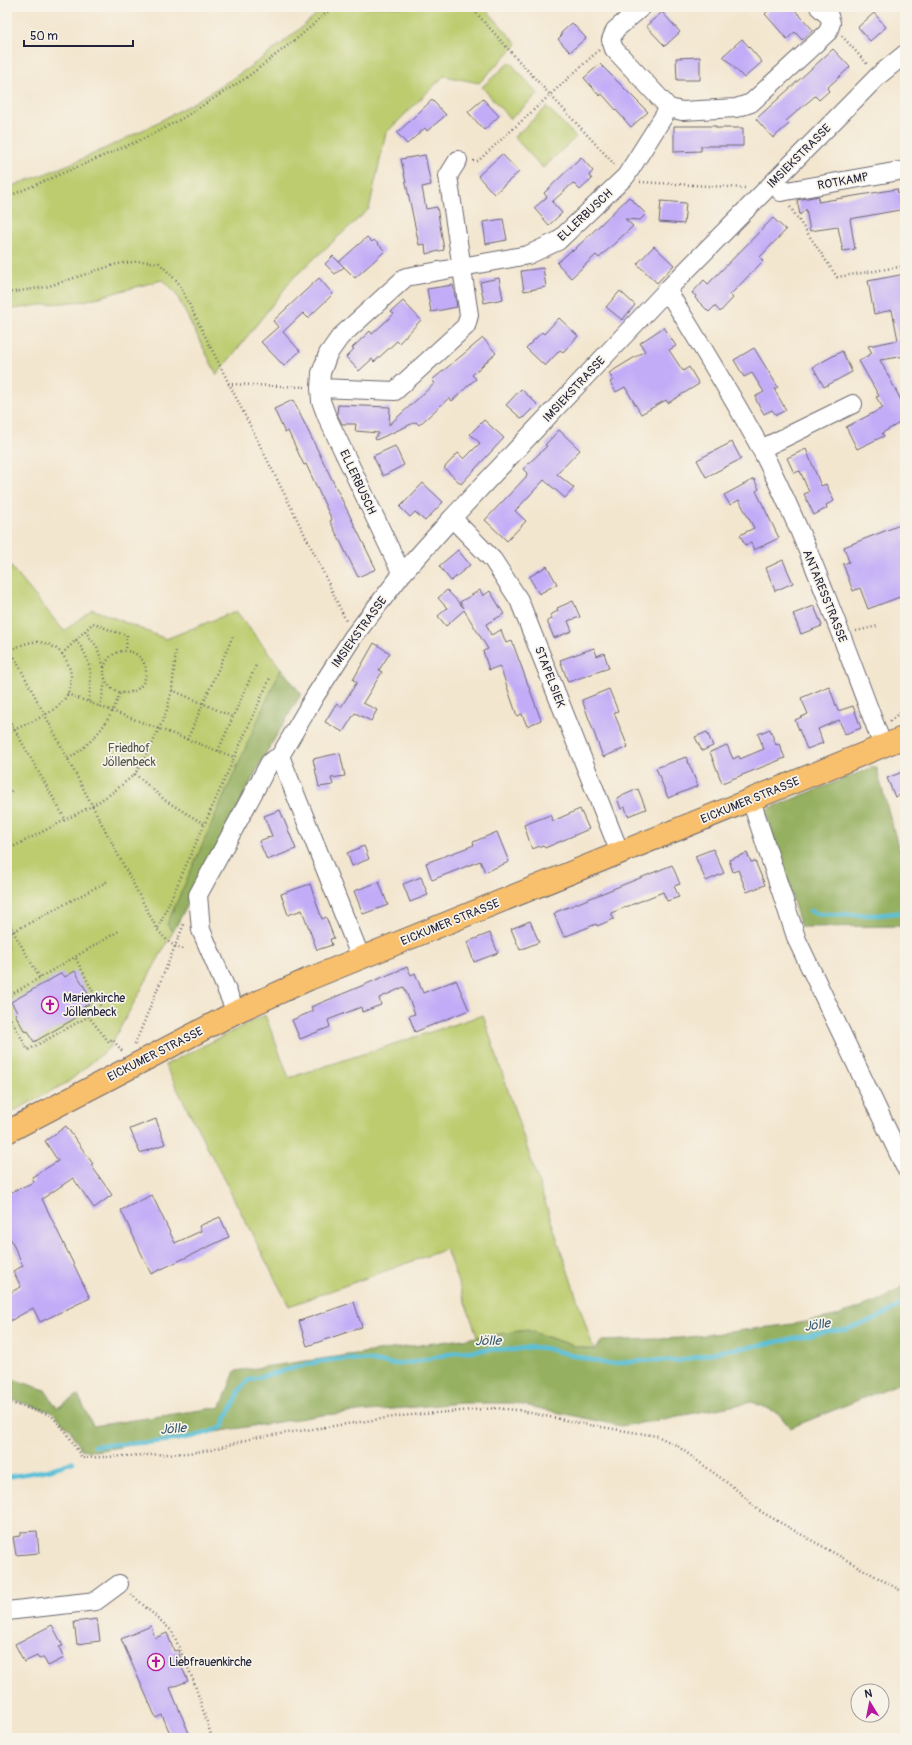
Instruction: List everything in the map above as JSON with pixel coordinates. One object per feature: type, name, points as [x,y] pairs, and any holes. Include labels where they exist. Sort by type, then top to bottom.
[{"type":"main road","name":"EICKUMER STRASSE","points":[[7,1132],[236,1012],[309,979],[751,800],[881,741],[905,737]]},
{"type":"street","points":[[642,7],[615,30],[611,40],[614,49],[669,108],[682,111],[736,108],[752,102],[828,32],[831,23],[828,16],[819,7]]},
{"type":"street","name":"IMSIEKSTRASSE","points":[[236,1012],[201,930],[198,895],[270,762],[280,756],[315,696],[353,637],[402,574],[452,518],[667,290],[878,76],[905,54]]},
{"type":"street","name":"ELLERBUSCH","points":[[402,574],[327,417],[321,401],[321,373],[328,354],[340,337],[406,277],[528,255],[558,241],[626,176],[669,108]]},
{"type":"street","points":[[320,388],[395,392],[466,326],[469,315],[463,266],[448,176],[458,160]]},
{"type":"street","name":"ROTKAMP","points":[[781,192],[905,170]]},
{"type":"street","name":"ANTARESSTRASSE","points":[[667,290],[720,377],[761,449],[797,528],[881,741]]},
{"type":"street","points":[[761,449],[853,404]]},
{"type":"street","name":"STAPELSIEK","points":[[452,518],[493,560],[519,600],[620,853]]},
{"type":"street","points":[[280,756],[360,958]]},
{"type":"street","points":[[751,800],[797,940],[905,1167]]},
{"type":"street","points":[[7,1611],[96,1601],[119,1584]]},
{"type":"path","points":[[7,197],[145,138],[183,118],[246,78],[300,36],[333,7]]},
{"type":"path","points":[[471,7],[626,176],[636,182],[758,189],[762,193]]},
{"type":"path","points":[[831,23],[878,76]]},
{"type":"path","points":[[458,160],[478,161],[611,40]]},
{"type":"path","points":[[781,192],[837,277],[905,266]]},
{"type":"path","points":[[7,293],[46,287],[117,264],[140,261],[159,263],[178,282],[317,559],[353,637]]},
{"type":"path","points":[[228,384],[320,388]]},
{"type":"path","points":[[62,654],[93,623],[112,631],[127,635],[126,650]]},
{"type":"path","points":[[840,634],[878,626]]},
{"type":"path","points":[[85,631],[97,647],[104,668],[105,681],[100,707]]},
{"type":"path","points":[[187,740],[233,636]]},
{"type":"path","points":[[76,640],[84,650],[91,668],[92,684],[88,702]]},
{"type":"path","points":[[7,652],[20,645],[38,642],[50,645],[62,654],[67,661],[71,673],[71,685],[67,694],[59,705],[7,734]]},
{"type":"path","points":[[7,643],[157,928],[166,941],[174,947],[185,950]]},
{"type":"path","points":[[104,668],[106,662],[114,653],[126,650],[139,656],[144,661],[146,675],[140,688],[134,692],[120,693],[114,690],[105,681]]},
{"type":"path","points":[[7,850],[92,806],[112,794],[135,774],[159,730],[166,713],[172,690],[176,651]]},
{"type":"path","points":[[218,751],[257,663]]},
{"type":"path","points":[[157,928],[270,678]]},
{"type":"path","points":[[172,690],[233,717]]},
{"type":"path","points":[[68,759],[90,743],[113,712],[120,693]]},
{"type":"path","points":[[67,694],[159,730],[234,757]]},
{"type":"path","points":[[881,741],[887,724],[902,711],[905,704]]},
{"type":"path","points":[[7,716],[65,819]]},
{"type":"path","points":[[135,774],[166,800],[204,824]]},
{"type":"path","points":[[7,793],[13,790]]},
{"type":"path","points":[[7,935],[108,881]]},
{"type":"path","points":[[7,921],[40,978]]},
{"type":"path","points":[[7,996],[119,931]]},
{"type":"path","points":[[135,1064],[134,1048],[174,947]]},
{"type":"path","points":[[7,1012],[28,1050],[102,1009],[75,957]]},
{"type":"path","points":[[88,1016],[109,1042],[112,1039],[114,1042]]},
{"type":"path","points":[[7,1402],[51,1414],[67,1433],[82,1458],[188,1453],[211,1450],[252,1438],[400,1416],[496,1408],[517,1410],[583,1424],[657,1436],[676,1444],[736,1490],[758,1510],[905,1593]]},
{"type":"path","points":[[119,1584],[172,1631],[194,1682],[212,1738]]},
{"type":"green space","points":[[324,7],[484,7],[517,44],[479,83],[444,76],[386,133],[369,209],[294,277],[217,375],[175,292],[162,280],[84,301],[7,310],[7,188],[96,153],[166,118],[222,85],[275,49]]},
{"type":"green space","points":[[510,62],[538,94],[510,119],[482,87]]},
{"type":"green space","points":[[547,107],[576,137],[543,168],[514,137]]},
{"type":"green space","name":"Friedhof Jöllenbeck","points":[[7,562],[64,631],[92,609],[166,639],[236,611],[301,694],[263,758],[174,930],[109,1048],[68,1082],[12,1112],[7,1111]]},
{"type":"green space","points":[[281,668],[301,694],[263,758],[174,930],[171,930],[167,924]]},
{"type":"green space","points":[[876,766],[899,850],[905,848],[905,926],[801,927],[765,810]]},
{"type":"green space","points":[[265,1015],[289,1078],[483,1015],[594,1350],[574,1346],[527,1330],[478,1338],[446,1249],[289,1306],[165,1065]]},
{"type":"green space","points":[[905,1285],[905,1381],[790,1428],[778,1413],[752,1402],[621,1426],[514,1403],[461,1403],[323,1415],[94,1451],[81,1449],[70,1430],[52,1412],[7,1398],[7,1377],[45,1390],[57,1408],[78,1395],[93,1426],[221,1407],[235,1371],[527,1330],[574,1346],[594,1350],[602,1341],[681,1338],[801,1323],[840,1315],[885,1298]]},
{"type":"building","points":[[772,7],[792,7],[813,30],[802,40],[795,32],[787,39],[765,14]]},
{"type":"building","points":[[662,12],[680,32],[665,46],[646,26]]},
{"type":"building","points":[[874,13],[886,27],[870,41],[858,27]]},
{"type":"building","points":[[572,23],[586,38],[570,52],[558,39],[562,35],[561,33]]},
{"type":"building","points":[[742,39],[762,62],[744,78],[723,56]]},
{"type":"building","points":[[833,49],[850,67],[827,88],[829,91],[819,100],[815,96],[786,121],[789,124],[773,138],[756,119]]},
{"type":"building","points":[[700,57],[700,80],[677,80],[676,58]]},
{"type":"building","points":[[600,64],[648,112],[631,127],[602,94],[600,96],[584,78]]},
{"type":"building","points":[[483,99],[499,116],[484,130],[468,112]]},
{"type":"building","points":[[432,100],[446,115],[427,131],[425,128],[407,144],[397,133]]},
{"type":"building","points":[[674,126],[716,126],[716,128],[743,128],[743,146],[701,146],[701,151],[674,152]]},
{"type":"building","points":[[502,154],[519,172],[494,194],[478,176]]},
{"type":"building","points":[[425,155],[431,185],[422,187],[426,209],[437,207],[444,250],[426,254],[425,244],[419,245],[401,159]]},
{"type":"building","points":[[581,157],[593,171],[589,175],[592,179],[580,190],[573,183],[552,202],[562,213],[549,225],[534,208],[547,197],[544,193]]},
{"type":"building","points":[[897,189],[898,194],[905,193],[905,209],[850,219],[855,249],[843,251],[838,227],[810,231],[806,209],[800,215],[797,200],[819,196],[818,202]]},
{"type":"building","points":[[629,197],[646,214],[640,220],[625,219],[633,226],[599,258],[596,255],[571,278],[557,263],[572,250],[573,251]]},
{"type":"building","points":[[661,201],[686,203],[684,224],[659,222]]},
{"type":"building","points":[[773,218],[786,230],[760,257],[763,261],[730,295],[733,298],[720,312],[715,306],[709,312],[692,293],[704,280],[708,284]]},
{"type":"building","points":[[503,219],[507,240],[486,244],[483,222]]},
{"type":"building","points":[[367,237],[372,242],[374,240],[385,251],[355,278],[339,262]]},
{"type":"building","points":[[654,246],[674,265],[657,283],[637,264]]},
{"type":"building","points":[[333,256],[344,267],[335,274],[325,264]]},
{"type":"building","points":[[543,268],[546,287],[524,291],[521,271]]},
{"type":"building","points":[[905,274],[905,356],[880,360],[905,408],[905,420],[882,433],[884,436],[857,449],[846,427],[883,408],[876,397],[879,396],[859,361],[872,353],[868,346],[898,340],[892,310],[874,314],[868,281]]},
{"type":"building","points":[[319,278],[333,294],[308,318],[303,313],[283,332],[300,351],[284,366],[261,342],[278,327],[279,328],[273,321]]},
{"type":"building","points":[[499,278],[503,299],[484,303],[480,282]]},
{"type":"building","points":[[453,285],[457,307],[431,312],[427,289]]},
{"type":"building","points":[[620,291],[635,305],[622,320],[606,307]]},
{"type":"building","points":[[403,301],[421,320],[399,343],[397,341],[374,362],[372,359],[359,371],[346,357],[354,349],[352,348],[370,331],[372,334],[394,314],[391,312]]},
{"type":"building","points":[[559,318],[578,336],[563,352],[560,350],[545,366],[526,348],[542,332],[544,334]]},
{"type":"building","points":[[664,327],[676,346],[669,350],[683,371],[689,367],[699,384],[668,403],[666,400],[641,414],[625,387],[616,392],[610,382],[613,380],[609,373],[645,351],[640,343]]},
{"type":"building","points":[[483,338],[496,353],[472,375],[476,379],[452,401],[449,398],[419,425],[416,422],[376,440],[375,438],[379,433],[355,431],[356,424],[342,424],[337,414],[338,405],[390,407],[389,425],[435,383],[432,380]]},
{"type":"building","points":[[754,348],[778,387],[774,389],[786,410],[776,415],[772,410],[764,414],[756,400],[756,396],[764,392],[752,373],[744,377],[734,360]]},
{"type":"building","points":[[842,351],[852,372],[824,387],[813,367]]},
{"type":"building","points":[[521,389],[537,404],[522,419],[506,405]]},
{"type":"building","points":[[293,400],[376,569],[358,577],[330,521],[332,520],[306,464],[304,465],[288,431],[285,433],[274,409]]},
{"type":"building","points":[[484,420],[504,438],[461,484],[444,468],[458,453],[464,459],[480,443],[470,434]]},
{"type":"building","points":[[559,430],[580,450],[557,474],[574,488],[565,498],[544,480],[515,511],[526,521],[507,541],[485,520],[526,477],[527,473],[523,469],[547,446],[545,445]]},
{"type":"building","points":[[732,442],[741,459],[706,477],[697,460]]},
{"type":"building","points":[[395,446],[404,465],[383,476],[373,456]]},
{"type":"building","points":[[806,449],[821,486],[826,484],[834,501],[826,505],[827,508],[814,515],[804,494],[809,492],[800,471],[794,473],[787,458]]},
{"type":"building","points":[[754,479],[759,489],[756,491],[779,538],[754,550],[751,543],[745,545],[740,535],[754,528],[739,500],[730,505],[724,495]]},
{"type":"building","points":[[423,483],[443,502],[425,521],[415,512],[410,517],[400,507]]},
{"type":"building","points":[[905,523],[905,595],[868,609],[860,588],[853,591],[843,564],[849,562],[844,547]]},
{"type":"building","points":[[458,550],[470,565],[451,581],[439,566]]},
{"type":"building","points":[[783,560],[793,583],[775,591],[766,568]]},
{"type":"building","points":[[547,566],[557,584],[539,594],[529,577]]},
{"type":"building","points":[[447,590],[464,608],[460,602],[480,590],[483,596],[490,591],[504,614],[486,624],[491,635],[501,630],[506,643],[512,641],[541,720],[527,726],[522,714],[517,716],[500,666],[489,670],[483,651],[488,649],[464,610],[446,626],[438,616],[447,608],[438,598]]},
{"type":"building","points":[[573,601],[580,617],[568,621],[572,631],[554,638],[547,621],[552,619],[550,615],[558,611],[557,608]]},
{"type":"building","points":[[814,606],[822,626],[801,634],[793,614]]},
{"type":"building","points":[[374,643],[390,653],[379,670],[382,672],[363,703],[377,710],[371,721],[355,713],[343,732],[325,722],[336,704],[341,707],[357,682],[353,680]]},
{"type":"building","points":[[594,648],[597,656],[604,653],[609,668],[568,682],[560,660]]},
{"type":"building","points":[[829,686],[838,711],[853,706],[861,728],[845,734],[839,720],[818,729],[823,743],[807,749],[795,720],[808,714],[801,698]]},
{"type":"building","points":[[609,689],[618,711],[614,713],[628,747],[603,757],[582,700]]},
{"type":"building","points":[[770,729],[776,745],[779,744],[785,758],[722,783],[710,752],[727,745],[733,759],[739,756],[740,759],[764,749],[758,734]]},
{"type":"building","points":[[707,732],[713,746],[702,751],[695,737]]},
{"type":"building","points":[[340,753],[345,776],[331,778],[333,785],[319,787],[313,759]]},
{"type":"building","points":[[686,757],[698,786],[668,798],[656,768]]},
{"type":"building","points":[[905,771],[905,793],[895,797],[887,778]]},
{"type":"building","points":[[638,789],[646,809],[628,816],[625,807],[621,809],[617,798]]},
{"type":"building","points":[[580,809],[589,829],[545,848],[543,845],[532,849],[524,825],[550,815],[553,821]]},
{"type":"building","points":[[280,810],[296,849],[267,860],[259,841],[272,836],[264,816]]},
{"type":"building","points":[[497,832],[509,862],[485,872],[480,861],[432,880],[426,863],[474,845],[473,842]]},
{"type":"building","points":[[364,846],[369,859],[352,866],[347,853]]},
{"type":"building","points":[[713,849],[724,873],[706,881],[695,856]]},
{"type":"building","points":[[747,853],[751,862],[755,861],[765,885],[747,892],[738,870],[733,872],[729,860]]},
{"type":"building","points":[[672,865],[680,884],[674,886],[679,897],[667,901],[663,892],[611,913],[614,919],[597,926],[596,924],[564,937],[554,914],[556,912]]},
{"type":"building","points":[[421,877],[428,895],[410,902],[403,884]]},
{"type":"building","points":[[379,882],[388,905],[363,914],[354,891]]},
{"type":"building","points":[[310,884],[322,919],[326,917],[334,938],[330,939],[332,945],[317,950],[302,910],[288,915],[281,894]]},
{"type":"building","points":[[530,921],[539,942],[520,950],[511,929]]},
{"type":"building","points":[[490,933],[498,953],[474,962],[467,942]]},
{"type":"building","points":[[407,967],[411,975],[415,973],[423,993],[456,980],[469,1010],[415,1032],[409,1016],[415,1014],[404,987],[379,998],[381,1005],[362,1012],[361,1007],[328,1020],[330,1027],[300,1039],[292,1020],[313,1011],[311,1007]]},
{"type":"building","name":"Marienkirche Jöllenbeck","points":[[75,971],[93,1002],[83,1007],[86,1012],[34,1042],[28,1031],[25,1032],[15,1014],[17,1012],[11,1002],[62,973],[65,977]]},
{"type":"building","points":[[156,1119],[165,1144],[140,1153],[130,1129]]},
{"type":"building","points":[[66,1126],[93,1164],[91,1165],[112,1195],[94,1208],[73,1178],[42,1199],[90,1298],[40,1322],[33,1308],[10,1321],[7,1315],[7,1294],[21,1287],[13,1271],[23,1266],[7,1231],[7,1194],[34,1182],[32,1177],[58,1161],[45,1141]]},
{"type":"building","points":[[152,1195],[175,1243],[201,1231],[199,1226],[220,1217],[229,1237],[151,1274],[121,1210]]},
{"type":"building","points":[[354,1302],[362,1327],[307,1346],[299,1321]]},
{"type":"building","points":[[37,1531],[39,1553],[16,1555],[13,1537],[21,1536],[21,1532]]},
{"type":"building","points":[[97,1619],[100,1641],[77,1644],[74,1622]]},
{"type":"building","points":[[52,1625],[63,1646],[59,1647],[64,1658],[48,1666],[43,1657],[39,1659],[37,1656],[24,1662],[15,1644]]},
{"type":"building","name":"Liebfrauenkirche","points":[[151,1626],[155,1638],[167,1633],[174,1651],[178,1650],[182,1662],[180,1663],[188,1681],[170,1688],[191,1738],[172,1738],[162,1715],[156,1718],[121,1639]]},
{"type":"waterway","points":[[810,911],[818,914],[878,915],[905,912]]},
{"type":"waterway","name":"Jölle","points":[[94,1446],[178,1439],[210,1432],[224,1426],[225,1419],[236,1400],[239,1391],[248,1380],[317,1362],[339,1359],[366,1360],[392,1364],[414,1362],[458,1352],[497,1349],[513,1350],[531,1347],[544,1348],[608,1364],[653,1360],[678,1361],[726,1350],[755,1346],[831,1331],[845,1330],[876,1319],[905,1302]]},
{"type":"waterway","name":"Jölle","points":[[7,1477],[48,1470],[73,1462]]},
{"type":"place","name":"Marienkirche Jöllenbeck","points":[[50,1005]]},
{"type":"place","name":"Liebfrauenkirche","points":[[156,1662]]}]
